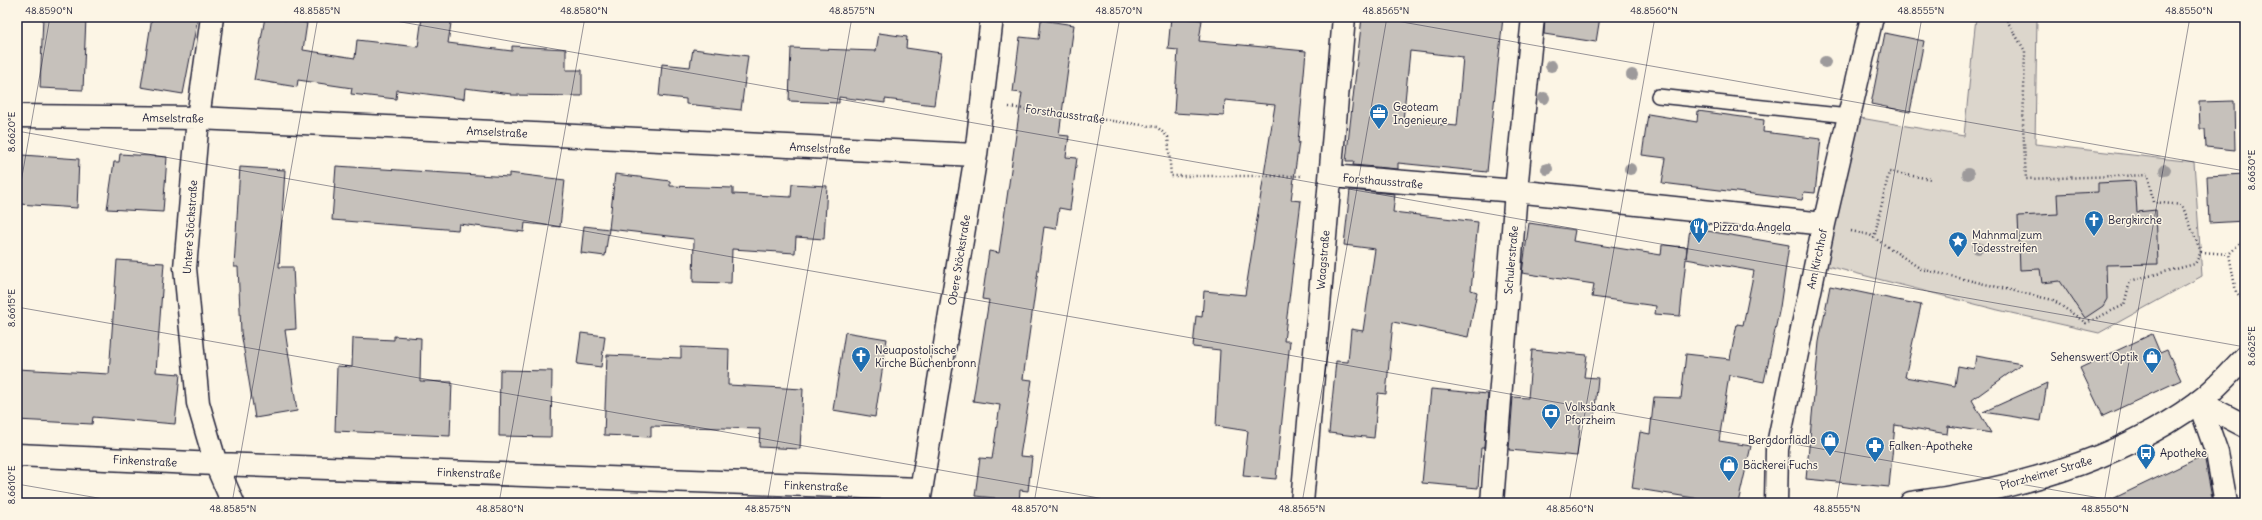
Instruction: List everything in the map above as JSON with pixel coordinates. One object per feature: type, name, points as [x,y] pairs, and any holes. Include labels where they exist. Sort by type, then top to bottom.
[{"type":"street","name":"Untere Stöckstraße","points":[[212,17],[198,118],[185,268],[198,403],[216,464],[234,503]]},
{"type":"street","name":"Obere Stöckstraße","points":[[920,496],[976,155],[992,17]]},
{"type":"street","name":"Waagstraße","points":[[1302,503],[1344,17]]},
{"type":"street","name":"Schulerstraße","points":[[1492,503],[1516,192],[1533,17]]},
{"type":"street","name":"Am Kirchhof","points":[[1776,503],[1777,449],[1824,224],[1872,17]]},
{"type":"street","name":"Amselstraße","points":[[17,116],[198,118],[976,155]]},
{"type":"street","name":"Forsthausstraße","points":[[1331,176],[1516,192],[1580,191],[1824,224]]},
{"type":"street","name":"Pforzheimer Straße","points":[[1911,503],[1985,496],[2100,457],[2172,420],[2199,402],[2245,357]]},
{"type":"street","points":[[2199,402],[2245,426]]},
{"type":"street","points":[[2199,402],[2217,453],[2226,503]]},
{"type":"street","name":"Finkenstraße","points":[[17,455],[920,496]]},
{"type":"lane","points":[[1658,96],[1849,116]]},
{"type":"path","points":[[1824,224],[1874,238],[1921,269],[2052,300],[2086,323],[2124,305],[2130,281],[2195,264],[2201,252],[2182,205],[2153,202],[2148,175],[2026,179],[2023,126],[2025,51],[2005,17]]},
{"type":"path","name":"Forsthausstraße","points":[[983,103],[1157,127],[1168,138],[1171,176],[1331,176]]},
{"type":"path","points":[[1874,238],[1889,172],[1931,179]]},
{"type":"path","points":[[2201,252],[2229,254],[2245,238]]},
{"type":"path","points":[[2229,254],[2236,292],[2245,302]]},
{"type":"shaded area","points":[[1976,17],[2037,17],[2035,144],[2194,162],[2202,276],[2099,333],[1998,310],[1816,263],[1849,116],[1964,136]]},
{"type":"building","points":[[43,17],[86,17],[83,90],[40,88]]},
{"type":"building","points":[[152,17],[198,17],[183,94],[141,87]]},
{"type":"building","points":[[265,17],[307,23],[303,50],[355,58],[357,40],[418,47],[422,17],[452,17],[448,43],[512,51],[512,46],[566,49],[566,70],[582,70],[582,96],[511,95],[465,88],[464,99],[397,90],[396,99],[351,94],[352,88],[298,80],[297,87],[254,80]]},
{"type":"building","points":[[1171,17],[1202,20],[1199,41],[1306,51],[1299,142],[1291,200],[1301,201],[1284,341],[1290,341],[1276,479],[1243,476],[1248,431],[1216,426],[1220,350],[1193,347],[1196,316],[1202,317],[1204,291],[1245,295],[1275,105],[1225,100],[1224,116],[1174,113],[1178,50],[1168,49]]},
{"type":"building","points":[[1362,17],[1503,17],[1487,172],[1398,163],[1398,169],[1353,165],[1354,161],[1346,161]],"holes":[[[1410,51],[1463,57],[1457,126],[1403,121]]]},
{"type":"building","points":[[1545,17],[1600,17],[1596,42],[1544,34]]},
{"type":"building","points":[[1041,20],[1074,25],[1059,135],[1069,136],[1066,157],[1077,158],[1070,210],[1059,208],[1056,229],[1044,227],[1023,379],[1032,380],[1020,456],[1032,457],[1028,491],[1020,490],[1019,503],[994,503],[995,498],[975,496],[980,458],[992,459],[1000,405],[973,401],[989,300],[982,299],[989,251],[999,253],[1022,93],[1013,92],[1020,37],[1039,39]]},
{"type":"building","points":[[879,33],[907,37],[906,48],[941,53],[934,105],[885,99],[885,103],[839,97],[839,103],[789,101],[791,48],[876,51]]},
{"type":"building","points":[[1885,33],[1924,41],[1910,112],[1871,104]]},
{"type":"building","points":[[693,49],[748,56],[741,110],[686,104],[686,99],[659,96],[662,64],[690,67]]},
{"type":"building","points":[[2234,101],[2235,150],[2206,147],[2205,129],[2200,129],[2199,102]]},
{"type":"building","points":[[1698,111],[1764,120],[1763,132],[1821,139],[1815,193],[1804,192],[1802,200],[1662,183],[1666,158],[1642,155],[1648,114],[1697,122]]},
{"type":"building","points":[[120,154],[167,157],[163,212],[107,209],[114,162],[119,162]]},
{"type":"building","points":[[22,155],[79,159],[77,208],[19,204]]},
{"type":"building","points":[[336,166],[509,177],[509,173],[565,180],[560,227],[525,223],[524,232],[459,224],[458,230],[332,220]]},
{"type":"building","points":[[240,167],[285,170],[279,267],[293,267],[296,329],[285,330],[297,411],[255,418],[241,332],[238,267],[234,267]]},
{"type":"building","points":[[615,174],[670,181],[670,186],[733,188],[733,194],[791,197],[792,184],[827,186],[824,239],[796,237],[795,253],[732,249],[731,283],[693,282],[694,239],[609,229]]},
{"type":"building","points":[[2245,174],[2245,221],[2209,223],[2207,176]]},
{"type":"building","name":"Bergkirche","points":[[2135,181],[2137,212],[2156,210],[2158,264],[2106,265],[2107,299],[2103,306],[2085,318],[2060,281],[2042,283],[2040,269],[2020,270],[2018,216],[2058,214],[2057,194],[2098,192],[2098,183]]},
{"type":"building","points":[[1350,190],[1395,194],[1393,212],[1478,222],[1471,290],[1477,292],[1468,337],[1393,322],[1386,394],[1378,393],[1374,438],[1329,433],[1336,361],[1348,362],[1351,329],[1363,331],[1375,249],[1344,245]]},
{"type":"building","points":[[1529,223],[1575,230],[1573,241],[1661,255],[1662,245],[1687,247],[1686,258],[1690,228],[1789,245],[1780,307],[1764,382],[1729,375],[1719,441],[1751,446],[1738,503],[1725,503],[1632,488],[1640,432],[1650,434],[1654,397],[1681,398],[1686,354],[1730,359],[1737,324],[1743,325],[1754,271],[1686,259],[1680,316],[1655,314],[1656,306],[1592,297],[1594,284],[1522,273]]},
{"type":"building","points":[[584,226],[609,229],[605,256],[581,253]]},
{"type":"building","points":[[117,260],[164,263],[156,372],[180,374],[175,424],[93,417],[92,424],[17,420],[17,369],[109,374]]},
{"type":"building","points":[[1830,286],[1921,305],[1905,377],[1955,386],[1958,366],[1974,369],[1976,356],[2022,364],[1972,400],[1991,433],[1948,426],[1947,434],[1895,425],[1889,487],[1806,479],[1819,342]]},
{"type":"building","points":[[845,332],[887,339],[875,417],[833,410]]},
{"type":"building","points":[[581,333],[605,336],[601,367],[577,364]]},
{"type":"building","points":[[2152,334],[2160,353],[2167,350],[2181,380],[2103,416],[2080,368]]},
{"type":"building","points":[[394,336],[421,338],[420,381],[452,382],[450,436],[335,431],[337,366],[352,367],[353,338],[394,340]]},
{"type":"building","points":[[681,347],[729,349],[728,385],[803,389],[800,449],[759,447],[760,429],[651,426],[651,437],[604,435],[607,355],[681,358]]},
{"type":"building","points":[[1532,350],[1587,355],[1584,377],[1598,378],[1594,419],[1581,418],[1577,456],[1509,450],[1513,397],[1528,398]]},
{"type":"building","points":[[500,370],[552,371],[551,437],[499,436]]},
{"type":"building","points":[[2047,383],[2041,421],[1983,412]]},
{"type":"building","points":[[1431,389],[1488,394],[1484,448],[1481,448],[1478,488],[1422,483]]},
{"type":"building","points":[[2204,455],[2213,503],[2104,503],[2171,471]]},
{"type":"place","name":"Geoteam Ingenieure","points":[[1379,130]]},
{"type":"place","name":"Bergkirche","points":[[2094,237]]},
{"type":"place","name":"Pizza da Angela","points":[[1699,244]]},
{"type":"place","name":"Mahnmal zum Todesstreifen","points":[[1958,258]]},
{"type":"place","name":"Neuapostolische Kirche Büchenbronn","points":[[861,373]]},
{"type":"place","name":"Sehenswert Optik","points":[[2152,374]]},
{"type":"place","name":"Volksbank Pforzheim","points":[[1551,430]]},
{"type":"place","name":"Bergdorflädle","points":[[1830,457]]},
{"type":"place","name":"Falken-Apotheke","points":[[1875,463]]},
{"type":"place","name":"Apotheke","points":[[2146,470]]},
{"type":"place","name":"Bäckerei Fuchs","points":[[1729,482]]}]
